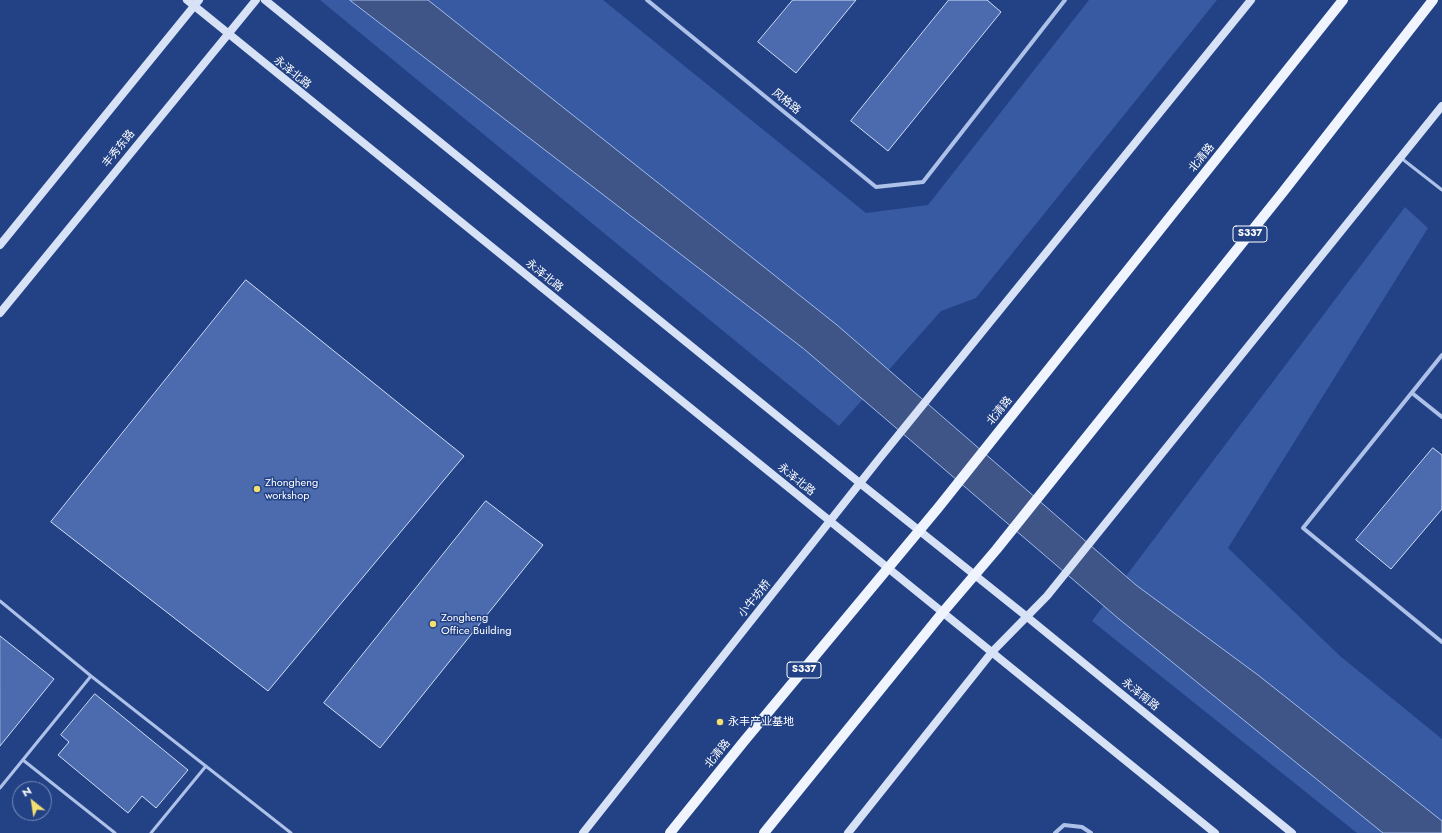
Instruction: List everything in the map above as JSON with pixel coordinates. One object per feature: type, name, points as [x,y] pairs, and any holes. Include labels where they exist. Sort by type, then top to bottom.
[{"type":"main road","name":"北清路","points":[[670,833],[745,740],[938,508],[1343,0]]},
{"type":"main road","name":"S337","points":[[764,833],[943,612],[996,550],[1278,199],[1433,0]]},
{"type":"street","name":"永泽北路","points":[[187,0],[197,3],[227,34],[943,612]]},
{"type":"street","name":"丰秀东路","points":[[0,313],[256,0]]},
{"type":"street","points":[[265,0],[861,484],[920,530]]},
{"type":"street","name":"风格路","points":[[647,0],[876,187],[923,182],[1065,0]]},
{"type":"street","name":"小牛坊桥","points":[[583,833],[880,459],[1251,0]]},
{"type":"street","points":[[0,246],[197,3]]},
{"type":"street","points":[[848,833],[992,652],[1046,596],[1442,106]]},
{"type":"street","points":[[1442,356],[1303,528],[1442,642]]},
{"type":"street","points":[[1412,393],[1442,417]]},
{"type":"street","name":"永泽南路","points":[[920,530],[1292,833]]},
{"type":"street","points":[[943,612],[1215,833]]},
{"type":"street","points":[[1055,833],[1064,825],[1082,827],[1092,833]]},
{"type":"lane","points":[[1400,158],[1442,190]]},
{"type":"lane","points":[[0,601],[91,676],[291,833]]},
{"type":"lane","points":[[0,788],[91,676]]},
{"type":"lane","points":[[23,760],[115,833]]},
{"type":"lane","points":[[151,833],[206,766]]},
{"type":"shaded area","points":[[320,0],[603,0],[866,213],[928,205],[1089,0],[1217,0],[976,298],[941,311],[839,426]]},
{"type":"shaded area","points":[[350,0],[428,0],[837,325],[1136,585],[1258,675],[1442,821],[1442,833],[1383,833],[1119,619],[804,349]]},
{"type":"shaded area","points":[[1405,207],[1428,228],[1228,548],[1340,656],[1442,739],[1442,833],[1357,833],[1092,621]]},
{"type":"building","points":[[793,0],[856,0],[796,73],[758,42]]},
{"type":"building","points":[[949,0],[987,0],[1001,12],[888,151],[851,121]]},
{"type":"building","name":"Zhongheng workshop","points":[[246,280],[464,456],[268,691],[51,522]]},
{"type":"building","points":[[1433,448],[1442,455],[1442,509],[1391,569],[1356,540]]},
{"type":"building","name":"Zongheng Office Building","points":[[486,501],[543,545],[380,748],[324,703]]},
{"type":"building","points":[[0,636],[54,679],[0,746]]},
{"type":"building","points":[[95,694],[188,770],[156,808],[142,796],[128,813],[58,755],[69,742],[61,735]]},
{"type":"place","name":"Zhongheng workshop","points":[[257,489]]},
{"type":"place","name":"Zongheng Office Building","points":[[433,624]]},
{"type":"place","name":"永丰产业基地","points":[[720,722]]}]
